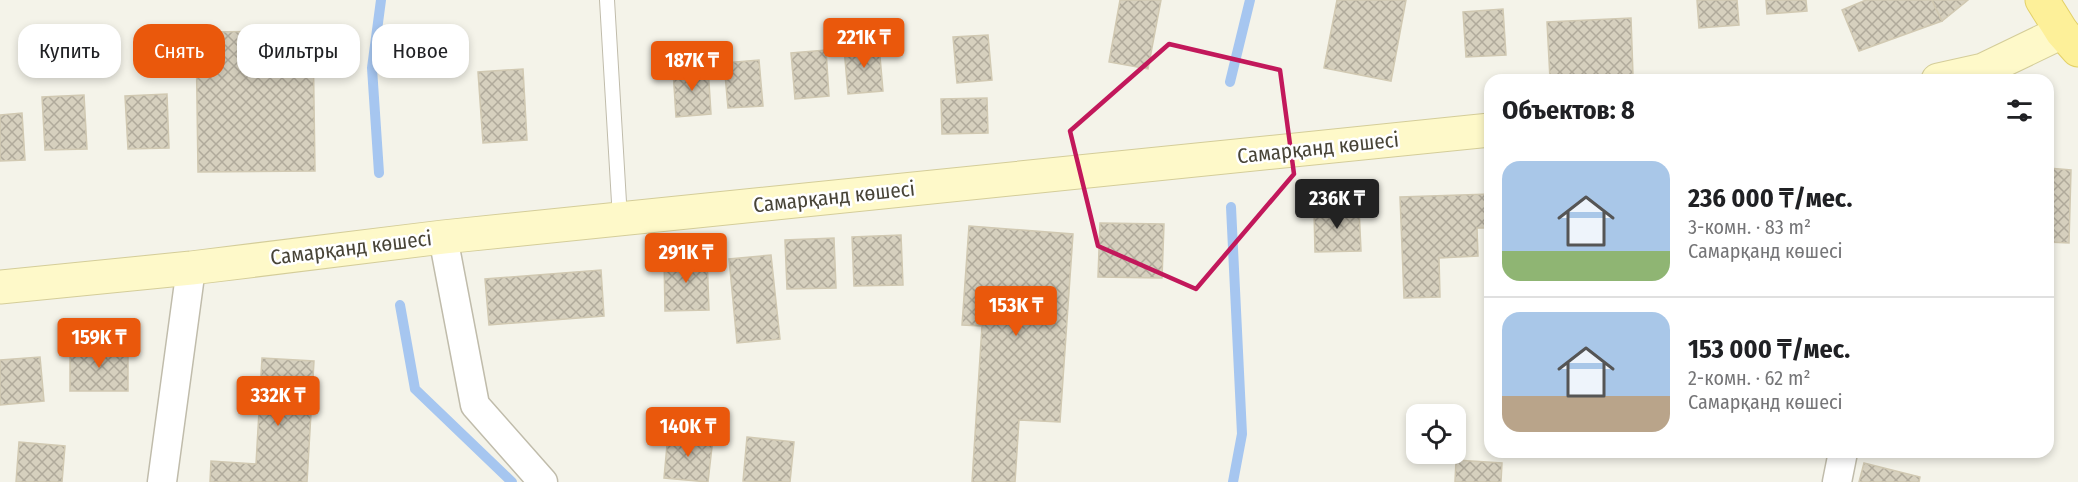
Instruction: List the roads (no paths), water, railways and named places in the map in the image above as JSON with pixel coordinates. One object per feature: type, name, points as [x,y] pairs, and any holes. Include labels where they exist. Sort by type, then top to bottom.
[{"type":"main road","points":[[2042,0],[2070,41]]},
{"type":"street","points":[[1965,74],[2070,41]]},
{"type":"street","name":"Самарқанд көшесі","points":[[0,287],[191,268],[443,237],[1484,131]]},
{"type":"street","points":[[443,237],[475,405],[543,482]]},
{"type":"street","points":[[162,482],[191,268]]},
{"type":"street","points":[[1837,482],[1842,458]]},
{"type":"lane","points":[[607,0],[620,219]]},
{"type":"waterway","points":[[379,173],[372,68],[381,0]]},
{"type":"waterway","points":[[1230,82],[1250,0]]},
{"type":"waterway","points":[[1231,207],[1242,434],[1233,482]]},
{"type":"waterway","points":[[400,305],[415,389],[512,482]]}]
